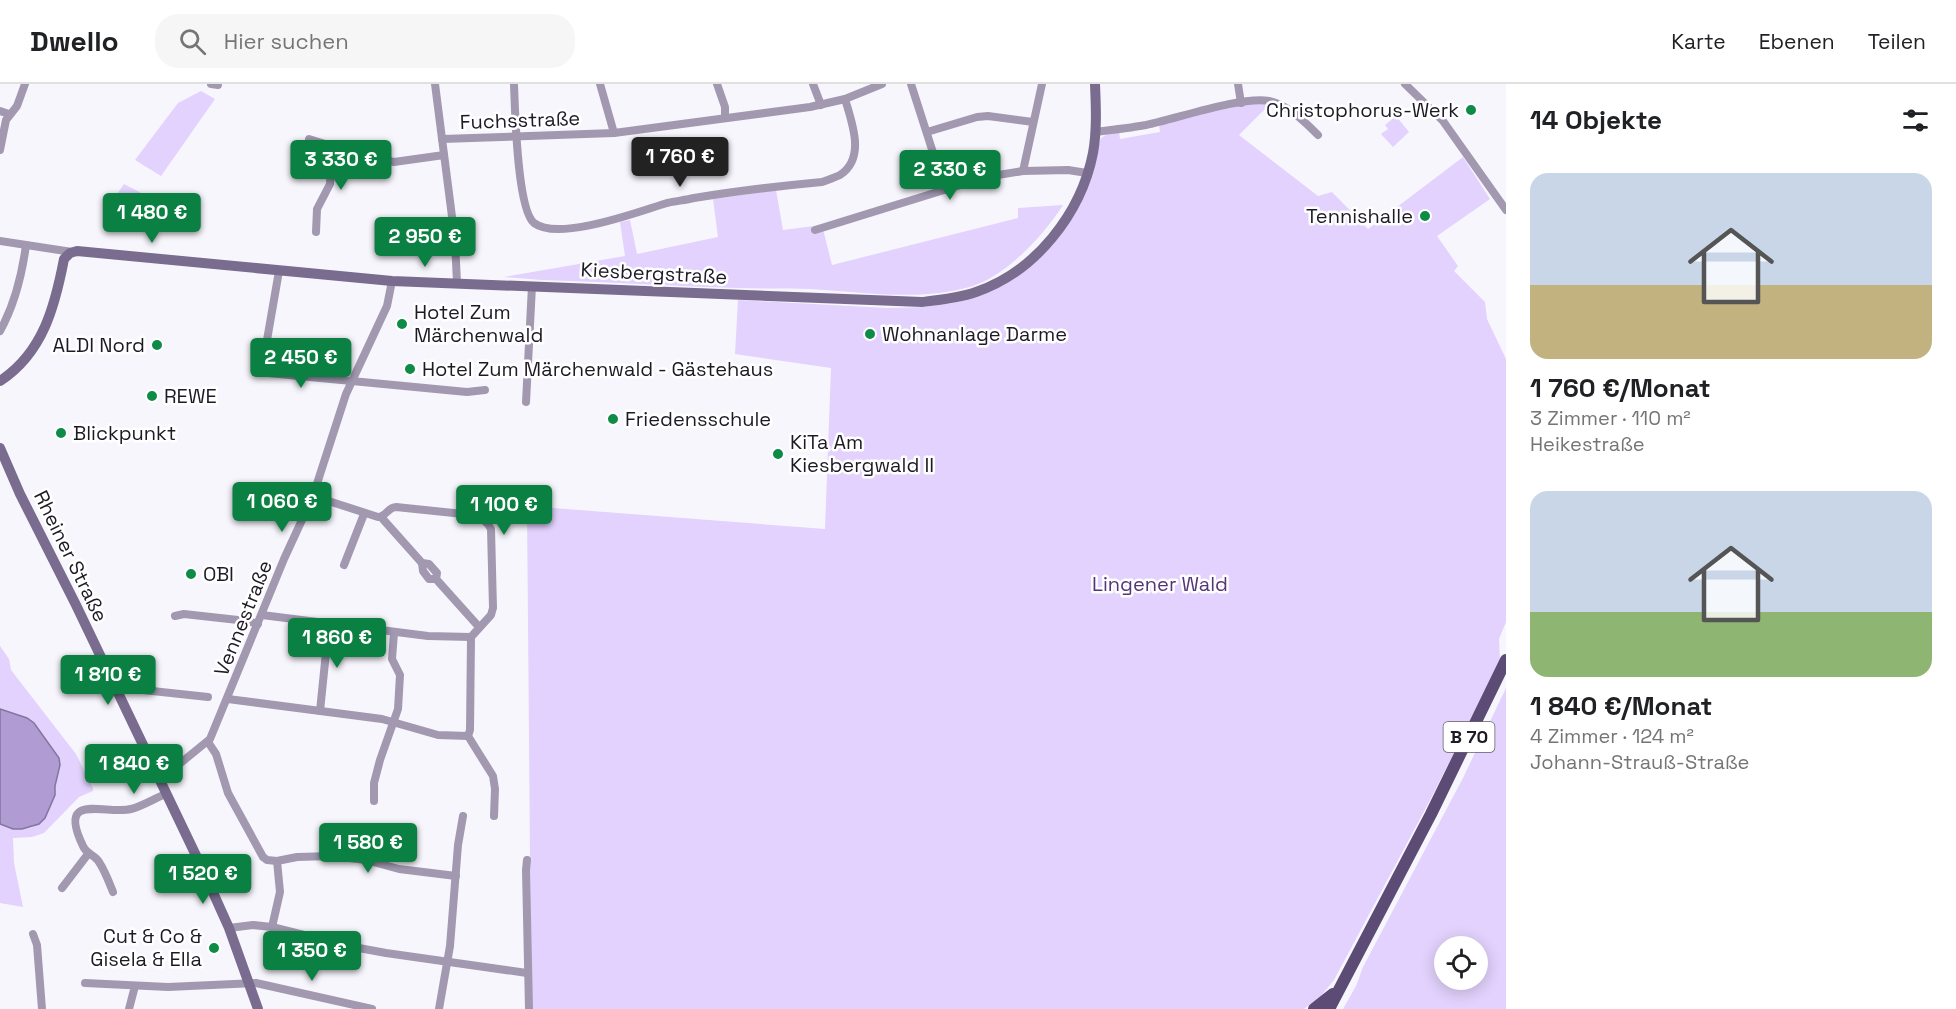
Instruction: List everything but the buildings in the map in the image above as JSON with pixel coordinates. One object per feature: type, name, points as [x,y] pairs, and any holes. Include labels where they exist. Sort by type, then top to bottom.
[{"type":"main road","name":"B 70","points":[[1329,1009],[1431,814],[1506,660]]},
{"type":"main road","points":[[1314,1009],[1341,988]]},
{"type":"street","points":[[0,150],[9,114],[17,106],[25,84]]},
{"type":"street","points":[[435,84],[455,240],[457,283]]},
{"type":"street","points":[[514,84],[516,137],[524,201],[528,214],[535,223],[546,227],[578,227],[628,217],[677,201],[822,182],[839,175],[852,160],[855,150],[855,138],[845,99]]},
{"type":"street","points":[[600,84],[614,134]]},
{"type":"street","points":[[717,84],[725,117]]},
{"type":"street","points":[[813,84],[821,105]]},
{"type":"street","name":"Fuchsstraße","points":[[442,139],[614,134],[821,105],[845,99],[882,84]]},
{"type":"street","points":[[911,84],[945,190]]},
{"type":"street","points":[[1023,171],[1042,84]]},
{"type":"street","name":"Kiesbergstraße","points":[[0,241],[72,252],[83,251],[392,281],[890,302],[922,302],[951,298],[976,292],[1001,281],[1023,266],[1060,228],[1076,204],[1092,154],[1095,132],[1095,84]]},
{"type":"street","points":[[1238,84],[1240,103]]},
{"type":"street","points":[[1405,84],[1443,121],[1506,210]]},
{"type":"street","points":[[1095,132],[1146,125],[1260,100],[1276,103],[1303,119],[1318,135]]},
{"type":"street","points":[[0,111],[9,114]]},
{"type":"street","points":[[927,132],[977,117],[988,116],[1033,122]]},
{"type":"street","points":[[309,139],[394,162],[444,155]]},
{"type":"street","points":[[316,232],[317,209],[330,184],[332,146]]},
{"type":"street","points":[[815,230],[986,177],[1023,171],[1087,173]]},
{"type":"street","points":[[0,331],[15,299],[23,269],[26,245]]},
{"type":"street","points":[[0,381],[22,363],[38,344],[54,305],[64,259],[72,252]]},
{"type":"street","points":[[279,271],[262,363],[268,373],[466,392],[485,390]]},
{"type":"street","name":"Vennestraße","points":[[159,777],[208,742],[228,699],[284,559],[313,496],[351,381],[387,306],[392,281]]},
{"type":"street","points":[[526,402],[532,286]]},
{"type":"street","name":"Rheiner Straße","points":[[0,448],[20,494],[159,777],[229,928],[258,1009]]},
{"type":"street","points":[[313,496],[364,514],[381,517],[422,563],[423,572],[429,579],[436,579],[479,627]]},
{"type":"street","points":[[381,517],[392,507],[473,515],[480,517],[491,529],[493,608],[491,615],[471,637],[470,730],[468,736]]},
{"type":"street","points":[[344,565],[364,514]]},
{"type":"street","points":[[175,616],[184,614],[258,624]]},
{"type":"street","points":[[262,615],[394,633],[471,637]]},
{"type":"street","points":[[320,711],[329,623]]},
{"type":"street","points":[[374,801],[374,783],[398,709],[400,675],[392,659],[394,633]]},
{"type":"street","points":[[115,687],[208,697]]},
{"type":"street","points":[[228,699],[393,722],[438,735],[468,736]]},
{"type":"street","points":[[468,736],[493,776],[494,816]]},
{"type":"street","points":[[208,742],[216,754],[228,793],[263,857],[267,860],[333,856],[366,860],[412,872],[456,876]]},
{"type":"street","points":[[113,892],[99,861],[88,854],[82,846],[75,826],[79,813],[85,808],[94,807],[131,809],[166,794]]},
{"type":"street","points":[[439,1009],[453,922],[463,816]]},
{"type":"street","points":[[62,888],[88,854]]},
{"type":"street","points":[[527,860],[529,1009]]},
{"type":"street","points":[[272,927],[280,892],[277,861]]},
{"type":"street","points":[[229,928],[253,925],[272,927],[348,946],[527,973]]},
{"type":"street","points":[[33,934],[37,945],[42,1009]]},
{"type":"street","points":[[85,983],[168,987],[266,984],[372,1009]]},
{"type":"street","points":[[129,1009],[135,986]]},
{"type":"green space","points":[[201,91],[215,99],[161,176],[135,160],[178,103]]},
{"type":"green space","name":"Lingener Wald","points":[[1259,101],[1270,104],[1239,135],[1318,196],[1332,192],[1368,229],[1463,157],[1490,199],[1437,236],[1458,266],[1454,271],[1485,302],[1487,319],[1506,359],[1506,622],[1499,639],[1500,662],[1429,802],[1334,980],[1321,996],[1304,1009],[532,1009],[529,954],[527,506],[825,529],[831,368],[735,354],[738,300],[887,308],[953,303],[1023,267],[1085,190],[1101,138],[1111,132],[1119,131],[1120,139],[1160,132],[1159,125],[1230,106]]},
{"type":"green space","points":[[1396,116],[1409,132],[1393,147],[1381,134],[1388,129],[1385,125]]},
{"type":"green space","points":[[124,184],[143,194],[131,215],[110,204]]},
{"type":"green space","points":[[776,190],[783,230],[822,225],[832,265],[1018,218],[1018,208],[1063,205],[1046,229],[1024,253],[999,273],[973,286],[933,294],[892,295],[810,289],[713,287],[504,277],[625,256],[620,222],[630,220],[637,254],[718,237],[713,199]]},
{"type":"green space","points":[[0,646],[9,659],[11,670],[76,754],[93,788],[93,791],[79,797],[44,833],[32,837],[13,838],[14,863],[23,907],[0,903],[0,824],[13,829],[30,828],[39,824],[45,818],[55,795],[60,765],[58,757],[34,723],[0,709]]},
{"type":"green space","points":[[1506,688],[1506,1009],[1343,1009],[1356,986],[1363,967],[1463,778]]},
{"type":"shaded area","points":[[0,709],[27,718],[34,723],[59,758],[55,795],[45,818],[39,824],[22,829],[13,829],[0,824]]},
{"type":"place","name":"Christophorus-Werk","points":[[1471,110]]},
{"type":"place","name":"Tennishalle","points":[[1425,216]]},
{"type":"place","name":"Hotel Zum Märchenwald","points":[[402,324]]},
{"type":"place","name":"Wohnanlage Darme","points":[[870,334]]},
{"type":"place","name":"ALDI Nord","points":[[157,345]]},
{"type":"place","name":"Hotel Zum Märchenwald - Gästehaus","points":[[410,369]]},
{"type":"place","name":"REWE","points":[[152,396]]},
{"type":"place","name":"Friedensschule","points":[[613,419]]},
{"type":"place","name":"Blickpunkt","points":[[61,433]]},
{"type":"place","name":"KiTa Am Kiesbergwald II","points":[[778,454]]},
{"type":"place","name":"OBI","points":[[191,574]]},
{"type":"place","name":"Cut & Co & Gisela & Ella","points":[[214,948]]}]
